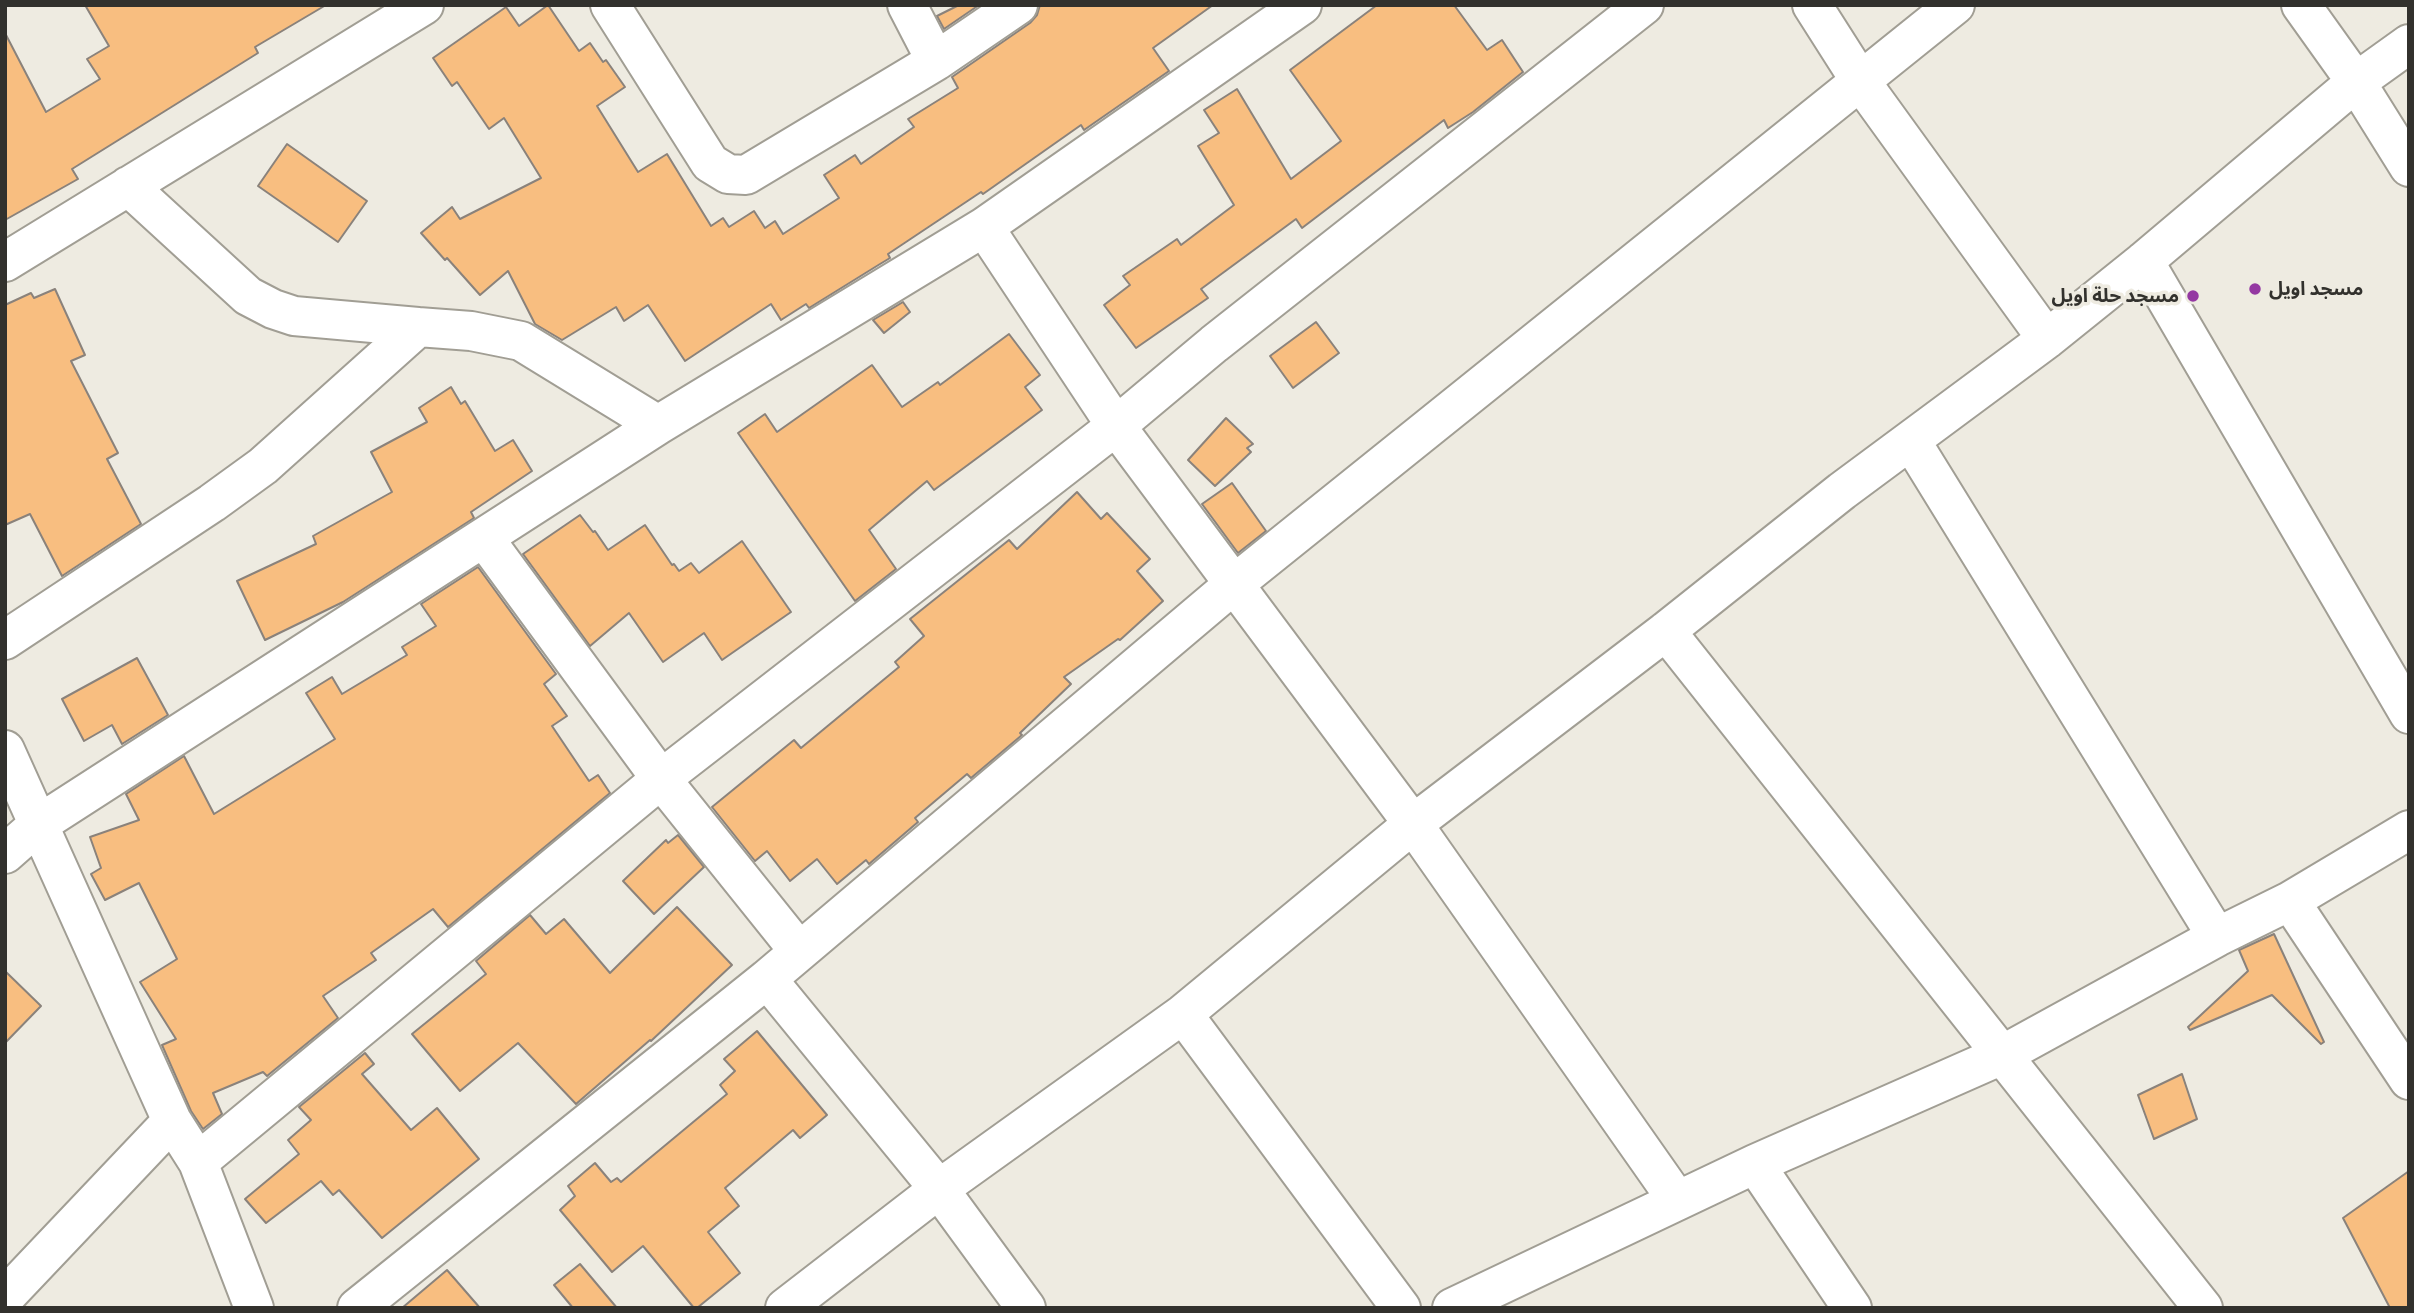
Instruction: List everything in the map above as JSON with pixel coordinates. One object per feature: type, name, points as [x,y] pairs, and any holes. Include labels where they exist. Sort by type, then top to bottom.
[{"type":"street","points":[[5,262],[424,5]]},
{"type":"street","points":[[610,5],[710,163],[728,174],[746,175],[936,61],[1017,5]]},
{"type":"street","points":[[906,5],[936,61]]},
{"type":"street","points":[[5,854],[39,824],[658,425],[984,227],[1302,5]]},
{"type":"street","points":[[198,1162],[662,779],[1116,426],[1214,344],[1644,5]]},
{"type":"street","points":[[1812,5],[1861,82],[2047,339]]},
{"type":"street","points":[[357,1308],[767,979],[1233,585],[1955,5]]},
{"type":"street","points":[[2301,5],[2357,82],[2409,167]]},
{"type":"street","points":[[785,1308],[939,1189],[1183,1014],[1413,824],[1666,631],[1842,491],[2047,339],[2357,82],[2409,44]]},
{"type":"street","points":[[128,186],[248,296],[273,309],[294,316],[471,331],[521,341],[658,425]]},
{"type":"street","points":[[984,227],[1116,426],[1413,824],[1677,1200]]},
{"type":"street","points":[[2144,261],[2409,714]]},
{"type":"street","points":[[5,640],[263,467],[418,327]]},
{"type":"street","points":[[1911,441],[2217,937]]},
{"type":"street","points":[[484,538],[662,779],[799,951]]},
{"type":"street","points":[[1666,631],[2203,1308]]},
{"type":"street","points":[[5,750],[172,1121],[198,1162],[254,1308]]},
{"type":"street","points":[[1452,1308],[1500,1298],[1677,1200],[2002,1055],[2217,937],[2290,901],[2409,830]]},
{"type":"street","points":[[2290,901],[2409,1080]]},
{"type":"street","points":[[767,979],[939,1189],[1026,1308]]},
{"type":"street","points":[[1183,1014],[1401,1308]]},
{"type":"street","points":[[5,1297],[172,1121]]},
{"type":"street","points":[[1755,1164],[1852,1308]]},
{"type":"building","points":[[85,5],[326,5],[255,47],[258,53],[72,169],[78,179],[5,220],[5,33],[46,112],[100,79],[87,59],[109,46]]},
{"type":"building","points":[[548,5],[579,51],[590,43],[625,87],[597,106],[638,172],[667,154],[711,226],[723,218],[729,227],[754,211],[765,228],[775,221],[783,234],[839,198],[824,175],[855,155],[861,164],[914,127],[908,119],[958,88],[952,77],[1030,23],[1037,15],[1040,5],[1213,5],[1153,48],[1169,71],[1084,130],[1081,125],[983,194],[981,192],[888,254],[890,258],[809,308],[806,304],[781,320],[771,304],[685,361],[648,305],[624,321],[616,307],[562,340],[535,324],[508,271],[480,295],[421,233],[452,207],[460,219],[541,178],[504,118],[489,129],[457,82],[452,86],[433,58],[506,7],[519,26]]},
{"type":"building","points":[[959,5],[979,5],[944,29],[937,16]]},
{"type":"building","points":[[1377,5],[1454,5],[1487,50],[1502,40],[1523,72],[1473,112],[1448,128],[1444,120],[1302,228],[1296,219],[1201,289],[1208,298],[1136,348],[1104,305],[1130,285],[1123,276],[1177,239],[1181,245],[1234,205],[1198,146],[1219,133],[1204,110],[1237,89],[1291,179],[1341,141],[1290,70]]},
{"type":"building","points":[[287,144],[367,201],[338,242],[258,186]]},
{"type":"building","points":[[55,289],[85,355],[71,361],[118,453],[107,459],[141,524],[62,576],[30,514],[5,525],[5,305],[31,293],[34,298]]},
{"type":"building","points":[[903,302],[910,312],[884,333],[873,320]]},
{"type":"building","points":[[1316,322],[1339,353],[1293,388],[1270,356]]},
{"type":"building","points":[[1009,334],[1040,375],[1025,387],[1042,410],[934,490],[927,481],[869,530],[896,569],[855,601],[738,433],[765,414],[777,432],[872,365],[902,407],[938,382],[940,385]]},
{"type":"building","points":[[451,387],[461,404],[465,401],[495,451],[513,440],[532,471],[471,512],[474,518],[343,602],[265,640],[237,581],[316,544],[313,536],[392,492],[371,452],[427,422],[419,408]]},
{"type":"building","points":[[1226,418],[1253,444],[1247,448],[1251,452],[1215,486],[1188,460]]},
{"type":"building","points":[[1232,483],[1266,531],[1238,553],[1202,504]]},
{"type":"building","points":[[1077,492],[1101,519],[1107,513],[1150,559],[1137,571],[1163,601],[1120,640],[1064,677],[1071,684],[1020,733],[1022,735],[971,778],[967,774],[915,818],[918,822],[869,864],[866,860],[837,884],[817,859],[790,881],[767,851],[755,861],[712,807],[794,740],[801,748],[899,667],[895,662],[924,636],[910,619],[1009,540],[1017,549]]},
{"type":"building","points":[[580,515],[608,550],[645,525],[679,571],[691,563],[699,573],[742,541],[791,612],[722,660],[704,633],[663,662],[629,613],[590,646],[523,554]]},
{"type":"building","points":[[478,567],[556,674],[544,684],[567,716],[552,726],[589,781],[598,775],[610,793],[448,927],[433,909],[371,953],[376,960],[323,996],[338,1018],[267,1076],[263,1072],[213,1093],[222,1114],[203,1129],[191,1111],[162,1045],[176,1039],[140,982],[177,959],[139,883],[105,900],[91,874],[101,868],[90,837],[139,820],[126,794],[184,756],[214,814],[335,739],[306,693],[332,677],[342,694],[407,655],[402,647],[436,626],[421,604]]},
{"type":"building","points":[[137,658],[168,715],[122,744],[112,725],[84,741],[62,699]]},
{"type":"building","points":[[678,835],[704,867],[654,914],[623,881],[666,840],[668,843]]},
{"type":"building","points":[[677,907],[732,965],[651,1041],[576,1104],[518,1043],[460,1091],[412,1034],[486,974],[476,961],[530,915],[546,934],[564,919],[610,973]]},
{"type":"building","points":[[2274,934],[2324,1042],[2321,1044],[2272,995],[2190,1030],[2188,1027],[2248,971],[2239,950]]},
{"type":"building","points":[[5,971],[41,1006],[5,1043]]},
{"type":"building","points":[[757,1031],[827,1115],[800,1138],[793,1130],[725,1188],[739,1206],[708,1232],[740,1273],[694,1308],[643,1246],[612,1272],[560,1210],[575,1196],[568,1186],[595,1163],[611,1182],[617,1178],[621,1182],[727,1094],[720,1085],[735,1071],[724,1059]]},
{"type":"building","points":[[365,1053],[374,1064],[362,1074],[411,1130],[437,1108],[479,1159],[382,1238],[339,1190],[333,1195],[321,1181],[266,1223],[245,1199],[299,1154],[288,1140],[311,1120],[299,1107]]},
{"type":"building","points":[[2182,1074],[2197,1119],[2154,1139],[2138,1095]]},
{"type":"building","points":[[2409,1171],[2409,1308],[2390,1308],[2343,1218]]},
{"type":"building","points":[[580,1264],[617,1308],[573,1308],[554,1285]]},
{"type":"building","points":[[447,1270],[480,1308],[402,1308]]},
{"type":"place","name":"مسجد اويل","points":[[2255,289]]},
{"type":"place","name":"مسجد حلة اويل","points":[[2193,296]]}]
